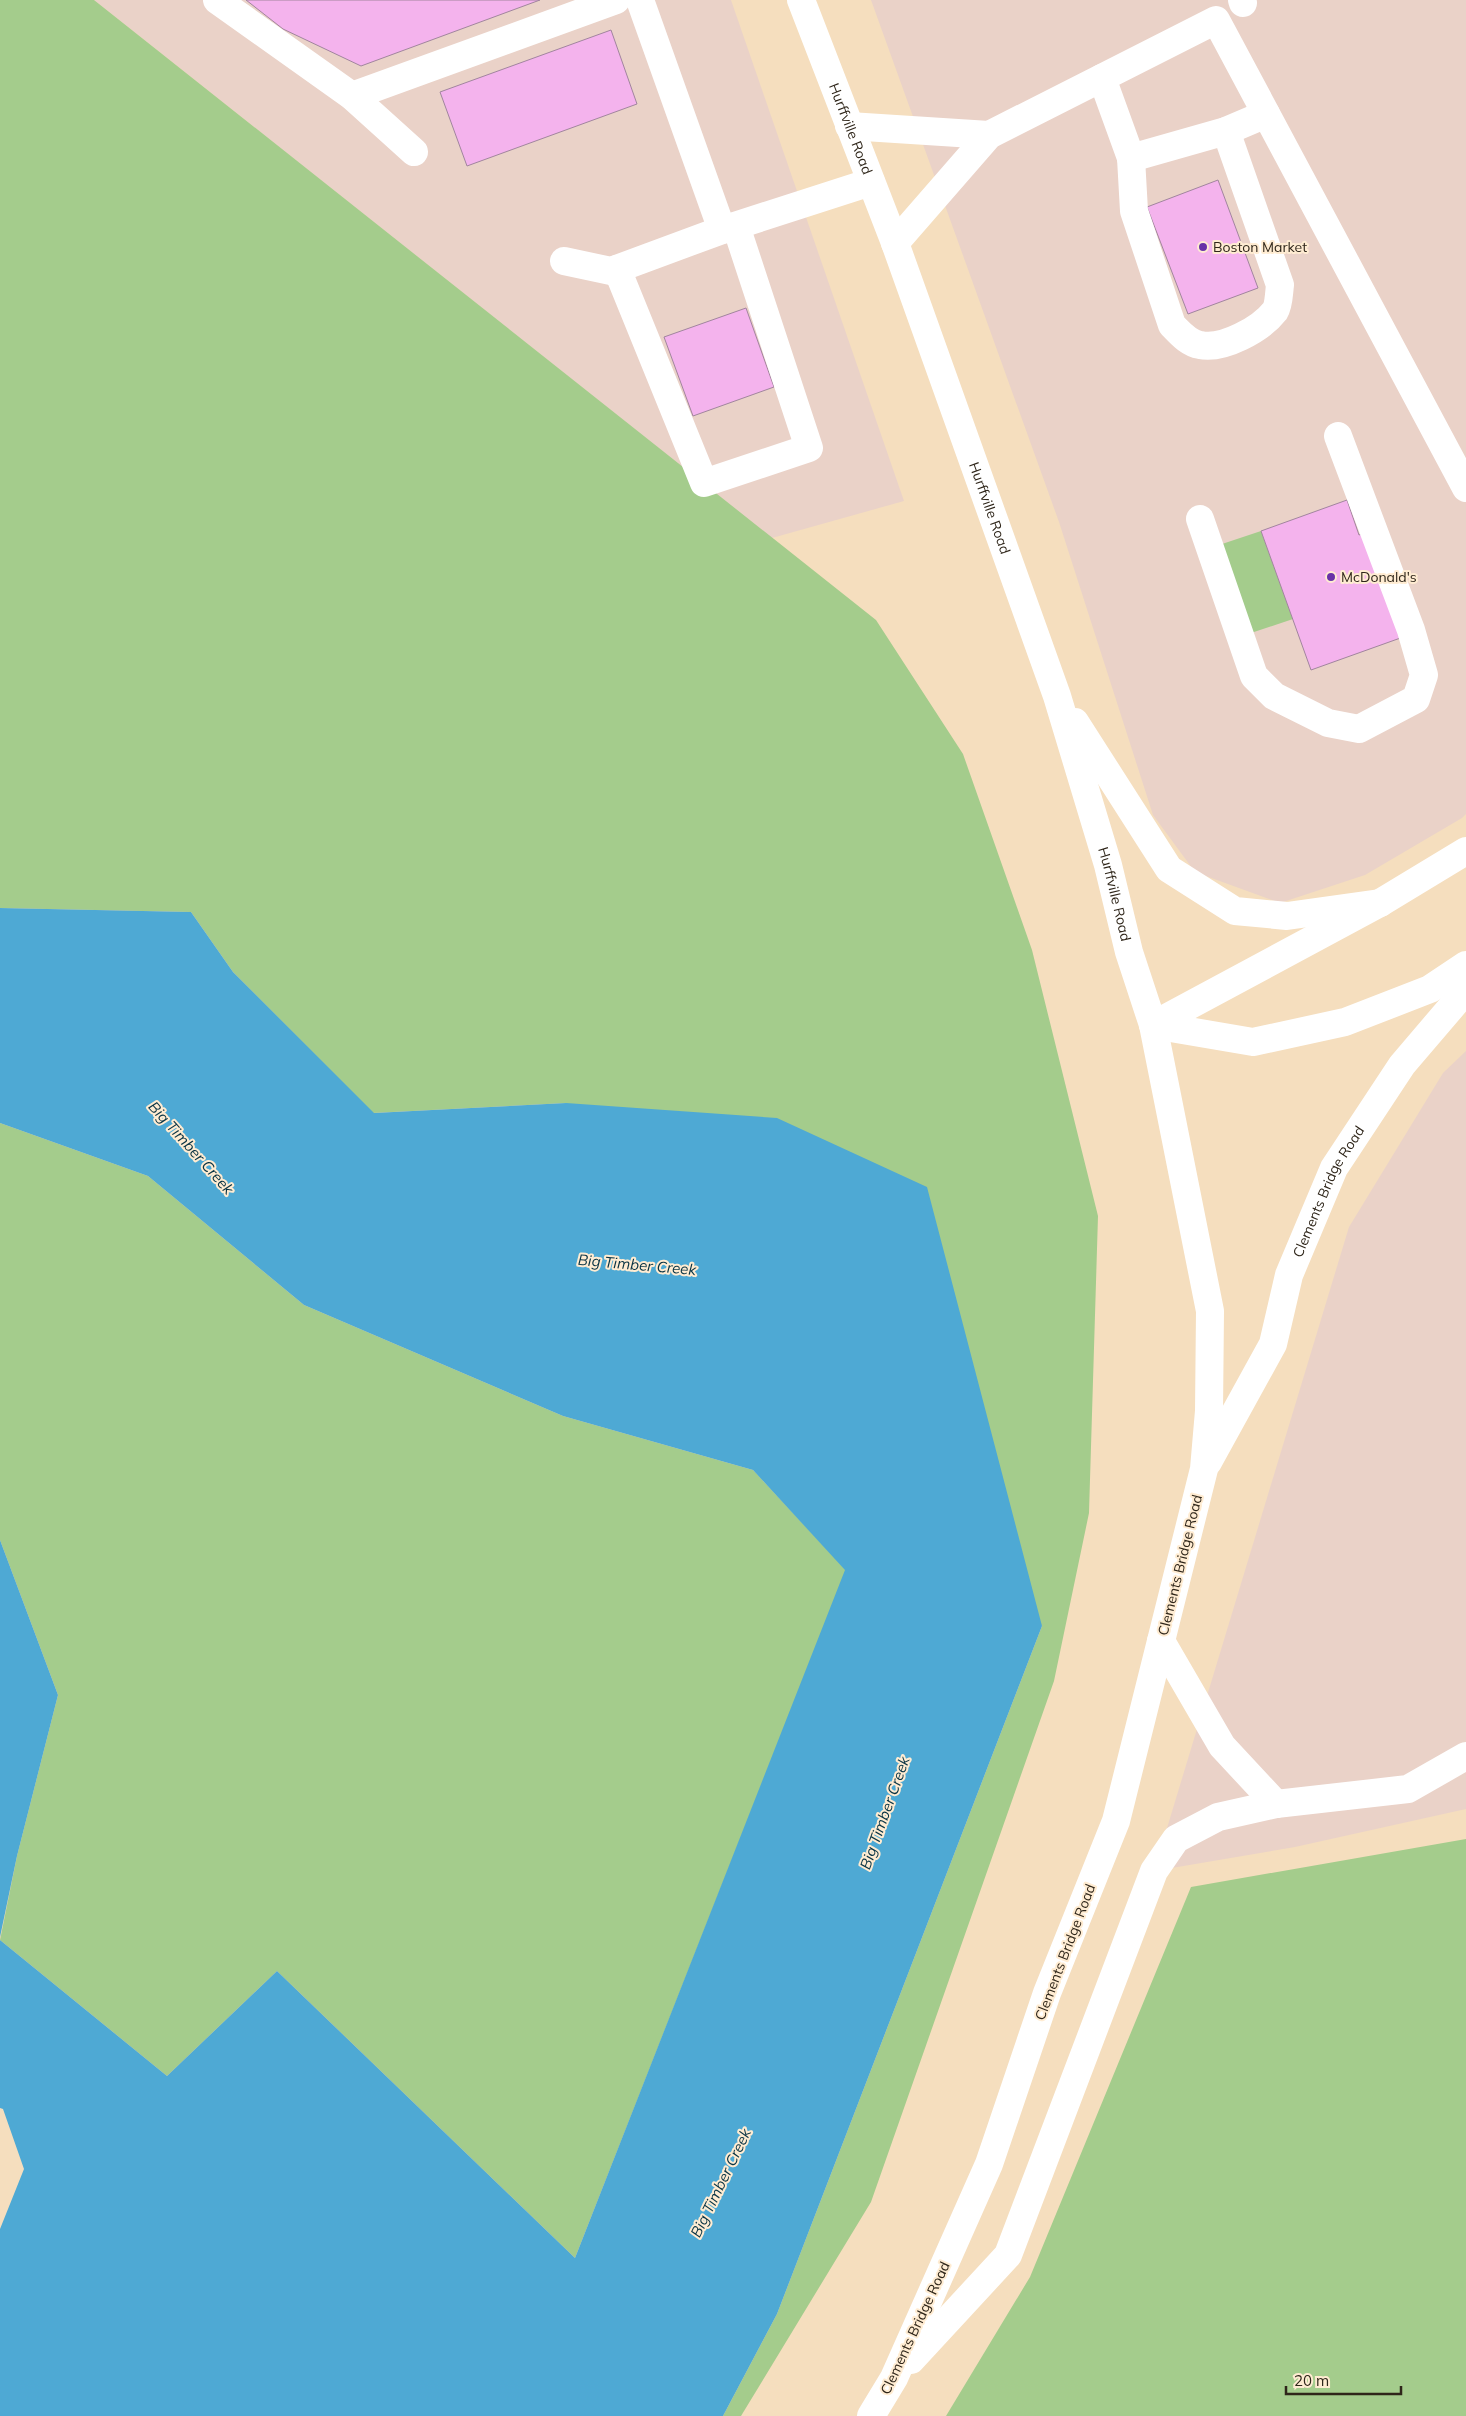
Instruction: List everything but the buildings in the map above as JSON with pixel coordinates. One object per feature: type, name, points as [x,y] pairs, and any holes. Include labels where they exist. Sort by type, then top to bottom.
[{"type":"main road","points":[[217,0],[352,96],[414,152]]},
{"type":"main road","points":[[352,96],[616,0]]},
{"type":"main road","points":[[617,269],[704,483],[809,448],[729,228],[640,0]]},
{"type":"main road","name":"Hurffville Road","points":[[801,0],[895,243],[1057,696],[1108,865],[1129,952],[1153,1025]]},
{"type":"main road","points":[[895,243],[990,136],[1216,20],[1466,488]]},
{"type":"main road","points":[[1102,78],[1131,158],[1134,211],[1172,325],[1184,338],[1200,346],[1223,344],[1254,331],[1276,310],[1280,285],[1226,131]]},
{"type":"main road","points":[[1131,158],[1226,131],[1266,114]]},
{"type":"main road","points":[[849,126],[990,136]]},
{"type":"main road","points":[[564,261],[611,271],[729,228],[871,182]]},
{"type":"main road","points":[[1200,519],[1254,676],[1274,696],[1328,723],[1359,729],[1416,699],[1424,674],[1411,630],[1338,436]]},
{"type":"main road","points":[[1057,696],[1169,869],[1235,911],[1287,916],[1380,903]]},
{"type":"main road","points":[[1153,1025],[1380,903],[1466,851]]},
{"type":"main road","points":[[1153,1025],[1253,1042],[1345,1022],[1430,990],[1466,965]]},
{"type":"main road","name":"Clements Bridge Road","points":[[1204,1469],[1273,1344],[1289,1275],[1334,1168],[1402,1065],[1466,990]]},
{"type":"main road","name":"Clements Bridge Road","points":[[871,2416],[894,2378],[989,2164],[1047,1993],[1116,1821],[1204,1469],[1209,1411],[1210,1311],[1153,1025]]},
{"type":"main road","points":[[1161,1641],[1222,1746],[1276,1804]]},
{"type":"main road","points":[[894,2378],[1008,2254],[1154,1871],[1176,1839],[1218,1817],[1276,1804],[1408,1790],[1466,1756]]},
{"type":"shaded area","points":[[94,0],[731,0],[904,501],[772,538]]},
{"type":"shaded area","points":[[871,0],[1466,0],[1466,814],[1462,818],[1365,875],[1280,903],[1195,872],[1153,815],[1059,522]]},
{"type":"shaded area","points":[[1466,1051],[1466,1809],[1295,1847],[1154,1871],[1349,1227],[1443,1073]]},
{"type":"green space","points":[[0,0],[94,0],[876,620],[963,754],[1032,950],[1098,1216],[1089,1513],[1054,1681],[871,2202],[741,2416],[723,2416],[777,2314],[1042,1626],[566,1103],[373,1113],[233,972],[191,912],[0,908]]},
{"type":"green space","points":[[1261,531],[1293,619],[1251,633],[1222,544]]},
{"type":"green space","points":[[0,1123],[148,1176],[304,1305],[563,1416],[753,1470],[846,1570],[575,2258],[277,1971],[167,2076],[0,1940],[17,1856],[58,1695],[0,1540]]},
{"type":"green space","points":[[1466,1839],[1466,2416],[946,2416],[1030,2277],[1191,1887]]},
{"type":"water","name":"Big Timber Creek","points":[[0,908],[191,912],[233,972],[374,1113],[566,1103],[777,1118],[927,1187],[1042,1626],[777,2314],[723,2416],[0,2416],[0,2229],[24,2169],[3,2109],[0,2108],[0,1940],[167,2076],[277,1971],[575,2258],[845,1570],[753,1470],[563,1416],[304,1305],[148,1176],[0,1123]]},
{"type":"water","points":[[0,1540],[58,1695],[17,1856],[0,1937]]},
{"type":"place","name":"Boston Market","points":[[1203,247]]},
{"type":"place","name":"McDonald's","points":[[1331,577]]}]
